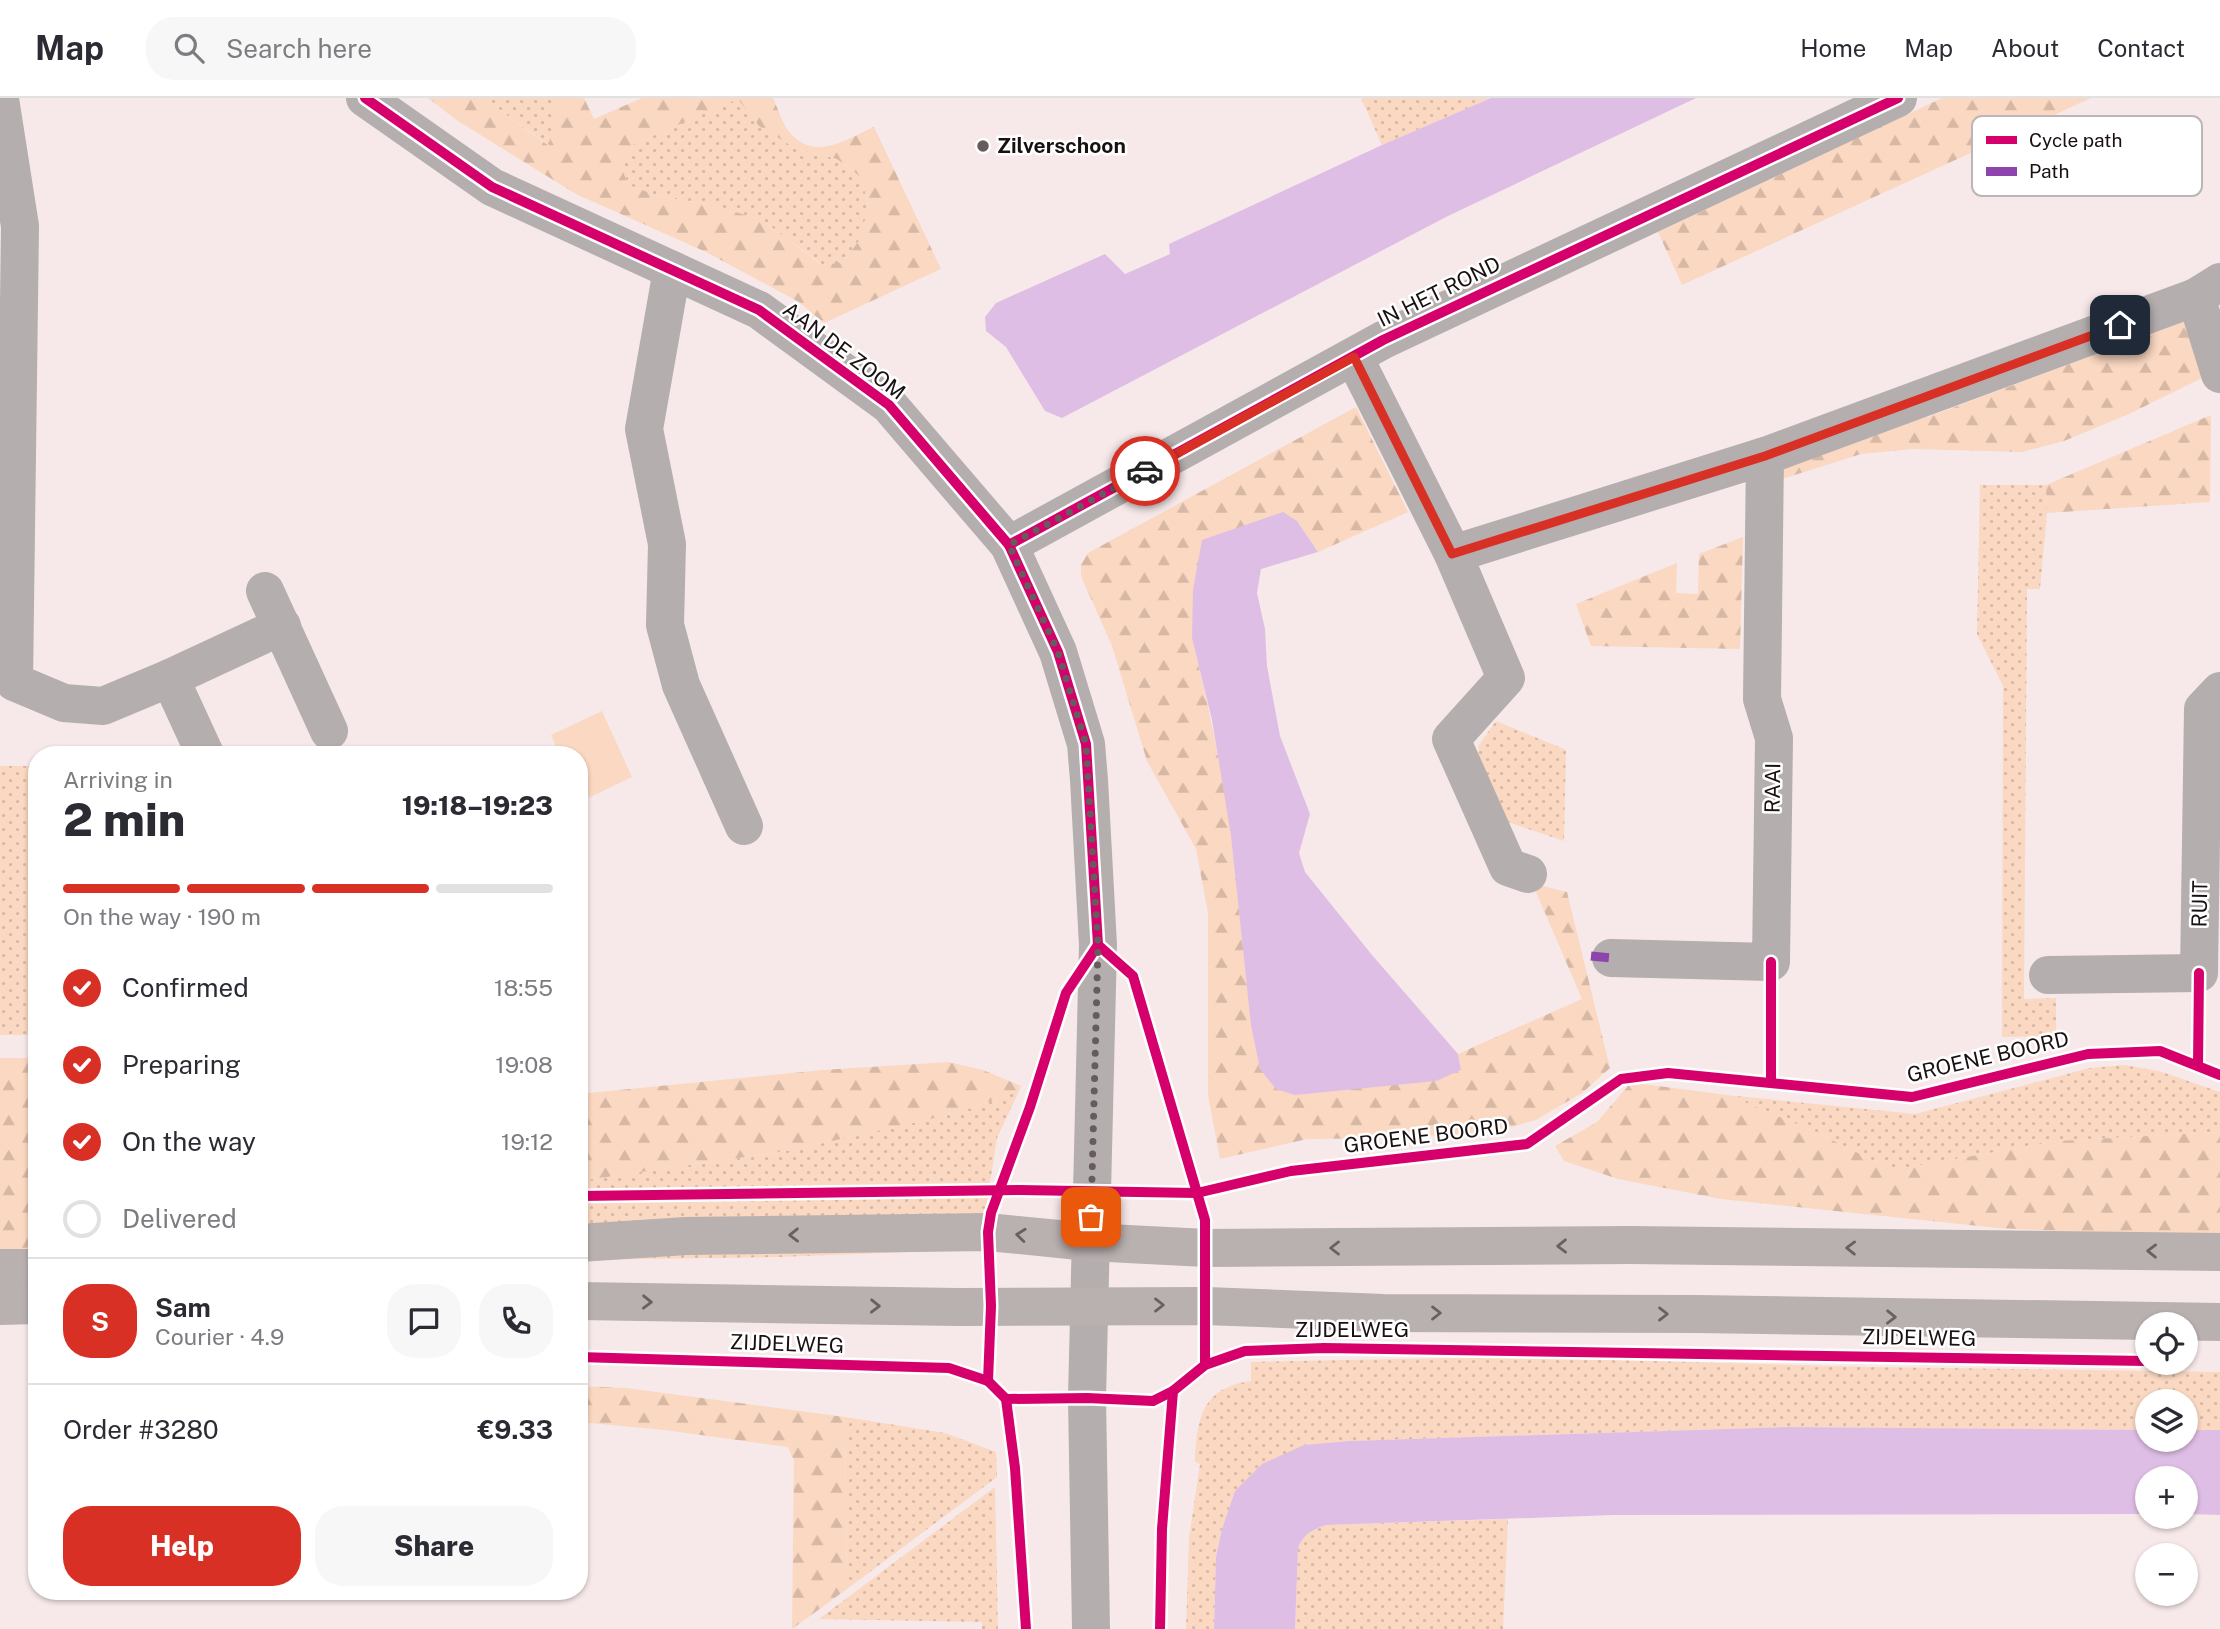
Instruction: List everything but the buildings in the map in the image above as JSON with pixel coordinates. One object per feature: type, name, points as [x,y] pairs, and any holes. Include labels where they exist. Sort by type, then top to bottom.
[{"type":"main road","points":[[588,1242],[686,1236],[988,1232],[1089,1242],[1226,1248],[1630,1245],[2220,1252]]},
{"type":"main road","points":[[0,1268],[28,1268]]},
{"type":"main road","name":"ZIJDELWEG","points":[[588,1301],[958,1307],[1206,1306],[1383,1313],[1697,1314],[2220,1322]]},
{"type":"main road","points":[[0,1306],[28,1306]]},
{"type":"street","name":"AAN DE ZOOM","points":[[365,98],[492,187],[759,310],[889,405],[1009,545],[1058,652],[1086,744],[1098,945],[1087,1398],[1091,1629]]},
{"type":"street","name":"IN HET ROND","points":[[1009,545],[1354,357],[1444,311],[1898,98]]},
{"type":"street","points":[[0,99],[20,226],[8,486],[14,682],[64,703],[103,706],[282,626]]},
{"type":"street","points":[[673,270],[644,429],[667,544],[665,625],[681,685],[744,826]]},
{"type":"street","points":[[1452,554],[1765,456],[2208,289],[2220,374]]},
{"type":"street","points":[[1354,357],[1452,554],[1506,678],[1451,739],[1508,867],[1528,874]]},
{"type":"street","name":"RAAI","points":[[1611,958],[1771,962],[1774,738],[1762,699],[1765,456]]},
{"type":"street","points":[[265,592],[329,731]]},
{"type":"street","points":[[170,678],[201,746]]},
{"type":"street","name":"RUIT","points":[[2048,975],[2199,973],[2203,709],[2220,691]]},
{"type":"green space","points":[[428,98],[483,98],[549,146],[554,104],[551,98],[584,98],[594,119],[642,98],[773,98],[790,133],[800,142],[821,147],[842,142],[874,127],[941,269],[824,323],[799,302],[706,252],[576,194],[458,121]],"holes":[[[738,99],[759,126],[795,148],[837,159],[862,178],[868,206],[861,238],[843,262],[822,265],[762,220],[719,207],[659,196],[628,185],[620,163],[634,144]]]},
{"type":"green space","points":[[483,98],[551,98],[554,104],[550,146]]},
{"type":"green space","points":[[739,98],[759,126],[795,148],[837,159],[862,178],[868,206],[861,238],[843,262],[823,265],[762,220],[719,207],[659,196],[628,185],[620,163],[634,144]]},
{"type":"green space","points":[[1361,98],[1491,98],[1382,145]]},
{"type":"green space","points":[[1942,98],[2091,98],[2052,116],[1972,116],[1972,152],[1682,285],[1658,232]]},
{"type":"green space","points":[[2187,320],[2204,377],[2129,414],[2064,441],[2022,452],[1913,449],[1861,454],[1782,479],[1781,463],[1917,415],[1928,417]]},
{"type":"green space","points":[[1356,407],[1408,512],[1318,552],[1297,521],[1192,638],[1214,736],[1227,811],[1260,1069],[1461,1070],[1458,1054],[1582,999],[1536,892],[1539,885],[1567,892],[1610,1068],[1582,1093],[1536,1120],[1493,1132],[1394,1138],[1307,1139],[1220,1159],[1208,1095],[1208,913],[1196,849],[1147,761],[1112,646],[1081,576],[1081,565],[1088,553]]},
{"type":"green space","points":[[2211,415],[2210,502],[2047,513],[2046,485]]},
{"type":"green space","points":[[1980,485],[2046,485],[2047,513],[2040,589],[2027,589],[2024,999],[2056,998],[2056,1036],[2002,1037],[2003,686],[1977,634]]},
{"type":"green space","points":[[1743,537],[1740,649],[1591,646],[1576,604],[1677,563],[1676,593],[1698,594],[1699,554]]},
{"type":"green space","points":[[602,711],[632,777],[588,798],[588,746],[556,746],[551,735]]},
{"type":"green space","points":[[1496,721],[1566,750],[1564,841],[1502,820],[1478,755],[1479,745]]},
{"type":"green space","points":[[0,766],[28,766],[28,1035],[0,1035]]},
{"type":"green space","points":[[0,1058],[28,1058],[28,1246],[25,1261],[0,1261]]},
{"type":"green space","points":[[948,1062],[983,1070],[1021,1086],[1019,1091],[957,1113],[787,1151],[588,1180],[588,1093],[823,1070]]},
{"type":"green space","points":[[2124,1065],[2159,1071],[2220,1092],[2220,1132],[2058,1141],[1892,1170],[1818,1133],[1727,1095],[1915,1114],[2090,1068]]},
{"type":"green space","points":[[1643,1084],[1727,1095],[1818,1133],[1892,1170],[2058,1141],[2220,1132],[2220,1235],[1998,1228],[1721,1199],[1618,1179],[1564,1161],[1555,1146],[1597,1122],[1628,1086]]},
{"type":"green space","points":[[1019,1091],[997,1138],[981,1241],[965,1250],[779,1257],[588,1260],[588,1180],[787,1151],[957,1113]]},
{"type":"green space","points":[[1504,1357],[2135,1371],[2135,1375],[2198,1375],[2198,1372],[2220,1372],[2220,1430],[2198,1430],[2198,1389],[2135,1389],[2135,1430],[1787,1427],[1349,1441],[1304,1445],[1235,1491],[1216,1557],[1214,1629],[1186,1629],[1189,1538],[1200,1464],[1195,1462],[1200,1419],[1212,1398],[1221,1391],[1251,1381],[1251,1362]]},
{"type":"green space","points":[[588,1386],[626,1388],[845,1417],[847,1589],[792,1629],[794,1461],[788,1447],[665,1430],[588,1423]]},
{"type":"green space","points":[[845,1417],[945,1433],[996,1452],[997,1477],[847,1589]]},
{"type":"green space","points":[[995,1487],[998,1629],[982,1629],[982,1622],[819,1619]]},
{"type":"green space","points":[[1508,1519],[1503,1629],[1295,1629],[1298,1549],[1305,1536],[1312,1531],[1326,1525]]},
{"type":"shaded area","points":[[1491,98],[1696,98],[1448,216],[1062,418],[1045,411],[1006,347],[986,331],[985,317],[996,303],[1105,254],[1125,274],[1170,254],[1169,244],[1382,145]]},
{"type":"shaded area","points":[[1283,512],[1297,521],[1318,552],[1261,569],[1257,593],[1265,629],[1267,666],[1280,736],[1310,814],[1299,853],[1305,872],[1372,955],[1458,1054],[1461,1070],[1436,1081],[1295,1095],[1276,1089],[1260,1069],[1251,1025],[1231,836],[1212,720],[1192,638],[1193,590],[1202,540]]},
{"type":"shaded area","points":[[1787,1427],[2135,1430],[2135,1452],[2198,1452],[2198,1430],[2220,1430],[2220,1515],[2198,1514],[2198,1466],[2135,1466],[2135,1514],[1614,1515],[1326,1525],[1309,1533],[1298,1549],[1295,1629],[1214,1629],[1216,1557],[1235,1491],[1262,1464],[1304,1445],[1349,1441]]},
{"type":"marked path","points":[[1591,956],[1611,958]]},
{"type":"cycle path","points":[[365,98],[492,187],[759,310],[889,405],[1009,545],[1058,652],[1086,744],[1098,945]]},
{"type":"cycle path","points":[[1009,545],[1383,340],[1898,98]]},
{"type":"cycle path","points":[[1098,945],[1133,976],[1205,1220],[1205,1365]]},
{"type":"cycle path","points":[[988,1381],[991,1306],[988,1232],[991,1213],[1030,1107],[1066,993],[1098,945]]},
{"type":"cycle path","points":[[1771,962],[1771,1083]]},
{"type":"cycle path","points":[[2198,1066],[2199,973]]},
{"type":"cycle path","name":"GROENE BOORD","points":[[588,1196],[1019,1190],[1197,1193],[1291,1171],[1527,1144],[1621,1079],[1668,1073],[1912,1097],[2088,1054],[2160,1051],[2220,1075]]},
{"type":"cycle path","points":[[588,1357],[949,1368],[988,1381],[1006,1399],[1087,1398],[1153,1401],[1173,1391],[1205,1365],[1245,1351],[1324,1348],[2135,1361]]},
{"type":"cycle path","points":[[1160,1629],[1162,1529],[1173,1391]]},
{"type":"cycle path","points":[[1006,1399],[1015,1468],[1026,1629]]},
{"type":"way so far","points":[[1091,1217],[1098,945],[1086,744],[1058,652],[1009,545],[1145,471]]},
{"type":"place","name":"Zilverschoon","points":[[983,146]]},
{"type":"route","points":[[1145,471],[1354,357],[1452,554],[1765,456],[2120,325]]}]
